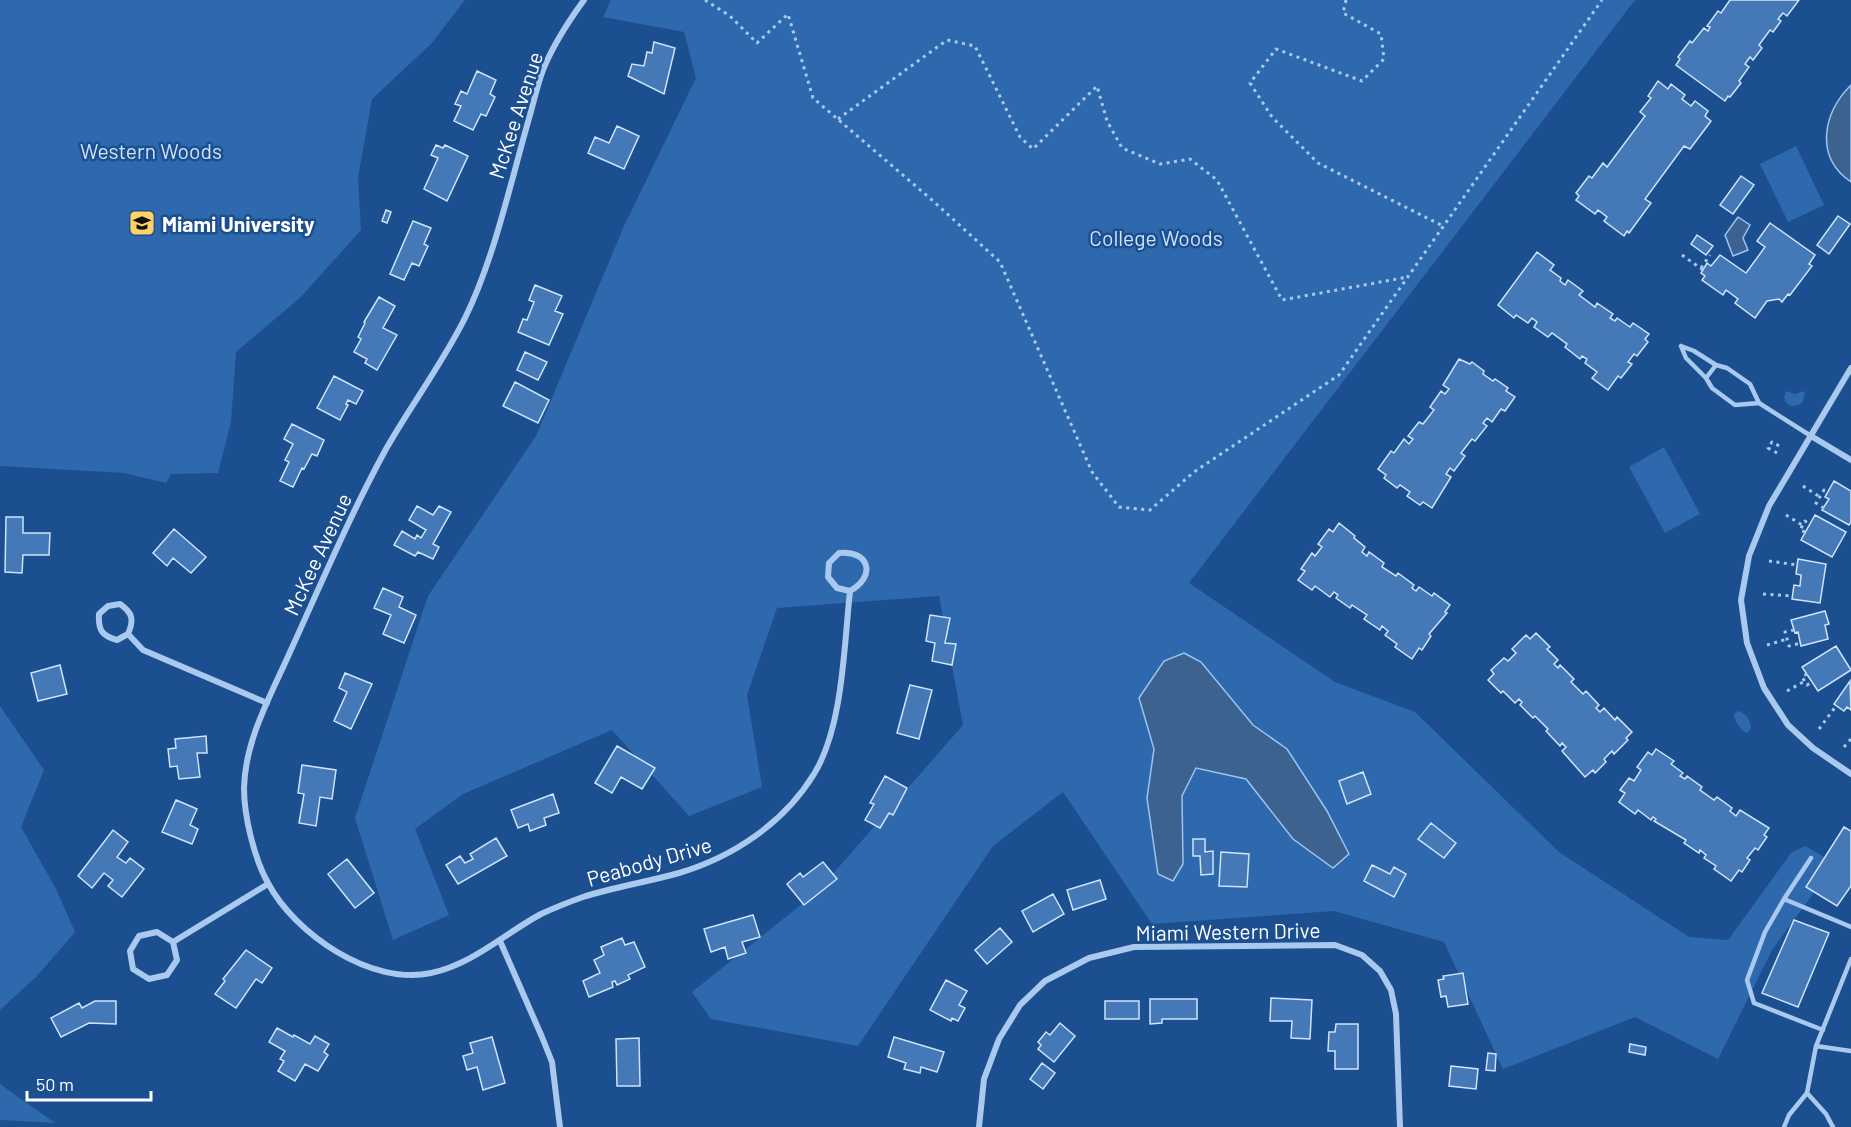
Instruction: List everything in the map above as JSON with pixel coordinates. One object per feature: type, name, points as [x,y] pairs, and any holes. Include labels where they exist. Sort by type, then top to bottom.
[{"type":"street","name":"McKee Avenue","points":[[500,941],[468,960],[429,974],[384,973],[340,956],[299,925],[268,884],[249,831],[244,788],[249,748],[355,507],[389,444],[437,370],[466,315],[485,271],[543,71],[563,31],[584,0]]},
{"type":"street","points":[[1851,368],[1769,506],[1749,556],[1740,600],[1746,643],[1764,688],[1788,724],[1813,748],[1851,774]]},
{"type":"street","points":[[1811,436],[1851,460]]},
{"type":"street","name":"Peabody Drive","points":[[852,552],[863,559],[867,572],[862,584],[850,591],[837,588],[828,577],[829,563],[839,553],[852,552]]},
{"type":"street","name":"Peabody Drive","points":[[500,941],[542,914],[584,897],[683,872],[728,855],[760,833],[793,802],[815,772],[836,711],[850,591]]},
{"type":"street","points":[[120,604],[130,611],[133,623],[128,634],[117,640],[105,636],[98,626],[99,614],[108,606],[120,604]]},
{"type":"street","points":[[128,634],[143,650],[267,703]]},
{"type":"street","points":[[173,942],[268,884]]},
{"type":"street","points":[[157,932],[173,942],[177,960],[167,975],[149,979],[134,969],[129,951],[139,936],[157,932]]},
{"type":"street","points":[[500,941],[543,1036],[552,1062],[560,1127]]},
{"type":"street","name":"Miami Western Drive","points":[[979,1127],[984,1079],[999,1039],[1020,1005],[1045,981],[1071,967],[1089,958],[1134,947],[1335,945],[1362,955],[1380,971],[1391,990],[1396,1014],[1400,1127]]},
{"type":"lane","points":[[1758,403],[1735,405],[1712,388],[1706,378],[1686,358],[1681,346],[1694,351],[1716,365],[1727,368],[1750,384],[1758,403],[1811,436]]},
{"type":"lane","points":[[1706,378],[1716,365]]},
{"type":"lane","points":[[1811,858],[1765,932],[1748,980],[1754,1003],[1823,1030]]},
{"type":"lane","points":[[1784,899],[1851,927]]},
{"type":"lane","points":[[1784,1127],[1789,1115],[1807,1093],[1816,1046],[1851,961]]},
{"type":"lane","points":[[1816,1046],[1851,1051]]},
{"type":"lane","points":[[1807,1093],[1826,1114],[1833,1127]]},
{"type":"path","points":[[705,0],[730,16],[757,43],[788,14],[813,98],[1000,262],[1092,472],[1119,507],[1150,510],[1194,472],[1339,375],[1602,0]]},
{"type":"path","points":[[1346,0],[1343,13],[1381,34],[1384,59],[1362,81],[1276,49],[1250,83],[1272,117],[1318,163],[1443,226]]},
{"type":"path","points":[[838,119],[947,40],[975,46],[1020,137],[1033,149],[1097,86],[1107,121],[1122,148],[1160,164],[1191,159],[1217,180],[1282,300],[1408,277]]},
{"type":"path","points":[[1682,255],[1702,269],[1710,255]]},
{"type":"path","points":[[1778,453],[1768,448],[1772,442],[1781,447]]},
{"type":"path","points":[[1803,486],[1820,496]]},
{"type":"path","points":[[1824,508],[1816,503],[1824,490],[1828,493]]},
{"type":"path","points":[[1786,515],[1803,526]]},
{"type":"path","points":[[1805,532],[1800,530],[1805,521],[1809,524]]},
{"type":"path","points":[[1769,561],[1797,565]]},
{"type":"path","points":[[1763,594],[1792,597]]},
{"type":"path","points":[[1794,630],[1785,632],[1789,646],[1801,643]]},
{"type":"path","points":[[1767,645],[1787,639]]},
{"type":"path","points":[[1807,674],[1802,677],[1804,681],[1807,685],[1812,682]]},
{"type":"path","points":[[1787,691],[1804,681]]},
{"type":"path","points":[[1819,729],[1836,706]]},
{"type":"path","points":[[1844,747],[1851,739]]},
{"type":"green space","name":"Western Woods","points":[[0,0],[465,0],[431,44],[372,99],[358,178],[361,230],[301,297],[236,352],[231,422],[218,473],[171,474],[166,483],[124,473],[0,466]]},
{"type":"green space","name":"College Woods","points":[[611,0],[1635,0],[1189,583],[1335,682],[1415,712],[1559,852],[1689,937],[1728,940],[1791,853],[1805,846],[1824,857],[1826,876],[1772,950],[1718,1059],[1635,1017],[1503,1069],[1444,942],[1334,911],[1152,924],[1063,792],[993,846],[858,1046],[711,1019],[692,992],[817,892],[963,725],[939,596],[777,608],[747,695],[762,787],[689,816],[612,730],[463,794],[415,829],[449,915],[393,940],[355,818],[428,596],[536,436],[624,226],[696,78],[684,32],[603,17]]},
{"type":"green space","points":[[1796,146],[1824,205],[1788,222],[1760,164]]},
{"type":"green space","points":[[1786,391],[1795,394],[1804,391],[1802,403],[1796,406],[1789,405],[1784,398]]},
{"type":"green space","points":[[1664,447],[1700,514],[1665,533],[1629,467]]},
{"type":"green space","points":[[0,706],[44,770],[21,827],[56,889],[75,932],[36,977],[0,1010]]},
{"type":"green space","points":[[1738,711],[1745,715],[1750,723],[1751,728],[1747,733],[1735,720],[1734,714]]},
{"type":"green space","points":[[0,1084],[55,1123],[0,1120]]},
{"type":"shaded area","points":[[1851,85],[1851,182],[1839,172],[1831,160],[1827,148],[1827,135],[1834,108]]},
{"type":"shaded area","points":[[1738,217],[1750,225],[1743,238],[1748,250],[1733,256],[1725,235]]},
{"type":"shaded area","points":[[1184,653],[1201,662],[1253,725],[1287,749],[1327,811],[1349,854],[1333,868],[1293,839],[1246,779],[1196,768],[1182,796],[1183,864],[1173,881],[1158,874],[1147,798],[1154,749],[1139,698],[1164,661]]},
{"type":"building","points":[[1730,0],[1799,0],[1787,16],[1783,13],[1778,19],[1781,21],[1773,32],[1770,30],[1759,45],[1762,48],[1753,60],[1750,57],[1745,64],[1749,67],[1739,81],[1741,83],[1725,101],[1676,65],[1680,59],[1678,57],[1690,41],[1692,43],[1704,28],[1708,31],[1710,27],[1707,26],[1718,11],[1721,13]]},
{"type":"building","points":[[654,42],[675,48],[664,94],[628,76],[632,64],[644,66],[647,52],[652,53]]},
{"type":"building","points":[[477,71],[496,80],[490,94],[495,97],[486,116],[481,114],[473,130],[454,121],[461,106],[455,104],[461,91],[467,94]]},
{"type":"building","points":[[1658,81],[1668,89],[1671,84],[1685,95],[1682,99],[1691,106],[1695,101],[1708,111],[1705,116],[1711,121],[1690,149],[1684,146],[1645,199],[1651,203],[1629,233],[1627,231],[1624,236],[1604,221],[1607,217],[1598,210],[1595,214],[1576,200],[1579,196],[1576,193],[1589,176],[1592,178],[1603,163],[1607,167],[1645,116],[1640,112],[1651,98],[1648,96]]},
{"type":"building","points":[[617,126],[639,136],[624,169],[588,153],[595,137],[609,143]]},
{"type":"building","points":[[436,145],[443,148],[445,145],[468,156],[447,201],[424,189],[438,158],[431,155]]},
{"type":"building","points":[[1741,176],[1754,185],[1733,214],[1720,205]]},
{"type":"building","points":[[386,210],[391,212],[387,223],[382,221]]},
{"type":"building","points":[[1838,216],[1850,224],[1829,254],[1817,245]]},
{"type":"building","points":[[413,221],[431,228],[424,244],[428,246],[419,266],[412,263],[404,280],[390,274]]},
{"type":"building","points":[[1770,223],[1815,255],[1809,264],[1812,266],[1790,295],[1788,294],[1782,302],[1779,299],[1767,301],[1755,318],[1735,303],[1738,299],[1726,290],[1723,295],[1702,280],[1705,276],[1701,273],[1707,263],[1711,266],[1720,255],[1746,273],[1765,247],[1757,241]]},
{"type":"building","points":[[1697,235],[1713,246],[1706,255],[1691,244]]},
{"type":"building","points":[[1537,252],[1554,265],[1550,270],[1561,278],[1560,281],[1565,285],[1568,280],[1583,291],[1579,295],[1595,307],[1597,303],[1613,314],[1610,318],[1615,321],[1617,318],[1630,327],[1633,323],[1649,334],[1645,339],[1648,342],[1637,356],[1634,354],[1628,362],[1632,364],[1621,378],[1618,376],[1608,390],[1592,378],[1597,372],[1585,363],[1587,359],[1582,356],[1580,359],[1565,347],[1567,344],[1552,333],[1548,337],[1534,327],[1537,322],[1532,318],[1528,323],[1516,315],[1514,318],[1498,305]]},
{"type":"building","points":[[535,285],[562,296],[555,311],[563,314],[549,345],[518,332],[523,319],[527,320],[534,302],[529,300]]},
{"type":"building","points":[[379,297],[395,306],[383,328],[397,335],[377,370],[365,363],[367,359],[354,352],[361,339],[358,337],[364,322]]},
{"type":"building","points":[[525,352],[547,362],[538,380],[517,370]]},
{"type":"building","points":[[1459,359],[1470,364],[1472,362],[1484,371],[1483,374],[1508,388],[1506,391],[1515,397],[1505,411],[1501,409],[1492,422],[1487,418],[1483,423],[1487,426],[1461,453],[1465,456],[1454,471],[1450,468],[1446,474],[1451,477],[1432,508],[1423,502],[1420,505],[1407,496],[1410,492],[1400,485],[1397,488],[1384,478],[1386,475],[1378,469],[1391,451],[1394,453],[1404,439],[1409,444],[1413,439],[1408,436],[1419,422],[1423,424],[1434,410],[1430,407],[1441,391],[1445,394],[1449,389],[1443,385]]},
{"type":"building","points":[[334,376],[363,391],[356,404],[348,400],[346,404],[348,405],[340,420],[317,408]]},
{"type":"building","points":[[515,382],[549,400],[538,423],[503,406]]},
{"type":"building","points":[[292,424],[324,440],[317,456],[312,454],[293,487],[280,481],[289,462],[285,460],[293,444],[284,439]]},
{"type":"building","points":[[1834,481],[1851,491],[1851,522],[1849,525],[1822,510],[1829,499],[1825,497]]},
{"type":"building","points":[[417,506],[433,515],[439,506],[451,512],[433,544],[439,547],[433,559],[418,552],[415,556],[394,545],[402,531],[415,539],[417,535],[421,538],[426,530],[409,520]]},
{"type":"building","points":[[1815,515],[1846,532],[1832,557],[1801,540]]},
{"type":"building","points":[[6,517],[23,517],[23,533],[50,533],[49,555],[23,555],[22,573],[5,572]]},
{"type":"building","points":[[1339,523],[1365,547],[1362,552],[1367,556],[1369,552],[1384,563],[1382,567],[1396,576],[1398,573],[1414,585],[1412,588],[1416,591],[1419,587],[1432,596],[1434,593],[1450,605],[1445,612],[1447,613],[1429,634],[1431,636],[1422,650],[1419,648],[1412,659],[1395,647],[1397,644],[1385,635],[1388,631],[1382,626],[1380,630],[1364,619],[1367,615],[1352,605],[1350,608],[1336,598],[1338,595],[1334,592],[1330,597],[1315,586],[1312,590],[1298,580],[1305,571],[1301,569],[1312,553],[1315,556],[1322,547],[1318,544],[1329,529],[1333,532]]},
{"type":"building","points":[[174,529],[206,557],[191,573],[173,558],[167,566],[153,553]]},
{"type":"building","points":[[1798,559],[1826,564],[1820,603],[1792,599],[1794,585],[1800,586],[1801,575],[1796,574]]},
{"type":"building","points":[[383,588],[403,597],[399,607],[416,615],[404,643],[383,634],[391,615],[374,608]]},
{"type":"building","points":[[1825,611],[1829,624],[1825,625],[1828,639],[1801,646],[1798,632],[1795,633],[1791,620]]},
{"type":"building","points":[[930,615],[950,618],[945,643],[956,644],[952,665],[932,661],[935,643],[926,641]]},
{"type":"building","points":[[1536,633],[1550,647],[1547,649],[1558,660],[1554,664],[1558,668],[1560,665],[1574,679],[1571,682],[1583,694],[1586,691],[1599,705],[1596,708],[1600,712],[1604,708],[1615,720],[1617,717],[1632,732],[1626,738],[1628,740],[1614,754],[1612,751],[1604,759],[1606,762],[1595,773],[1593,770],[1585,777],[1562,751],[1566,747],[1562,743],[1560,746],[1546,731],[1548,729],[1520,705],[1522,702],[1519,699],[1515,703],[1488,680],[1494,674],[1491,670],[1504,658],[1508,661],[1516,653],[1512,649],[1526,635],[1530,639]]},
{"type":"building","points":[[1836,646],[1851,670],[1818,691],[1802,667]]},
{"type":"building","points":[[60,665],[67,694],[38,701],[31,673]]},
{"type":"building","points":[[345,673],[372,684],[351,729],[334,721],[347,692],[339,688]]},
{"type":"building","points":[[1850,681],[1851,710],[1847,707],[1844,711],[1834,704]]},
{"type":"building","points":[[910,685],[932,690],[919,739],[897,733]]},
{"type":"building","points":[[206,736],[207,753],[197,753],[200,777],[179,779],[177,766],[170,767],[168,749],[176,748],[175,739]]},
{"type":"building","points":[[617,746],[655,768],[642,789],[621,777],[612,793],[595,783]]},
{"type":"building","points":[[1656,749],[1674,761],[1671,764],[1683,773],[1680,776],[1685,779],[1687,776],[1702,787],[1700,790],[1714,800],[1717,797],[1732,808],[1730,811],[1736,816],[1740,810],[1769,828],[1764,835],[1767,837],[1758,850],[1755,848],[1747,858],[1750,860],[1742,872],[1739,870],[1731,881],[1714,869],[1716,866],[1704,858],[1706,855],[1700,850],[1699,853],[1684,843],[1686,840],[1654,821],[1656,819],[1653,817],[1651,820],[1638,810],[1635,814],[1619,802],[1625,793],[1620,790],[1629,778],[1634,781],[1641,770],[1637,767],[1648,752],[1652,755]]},
{"type":"building","points":[[302,765],[336,770],[332,799],[320,797],[316,826],[299,823],[304,794],[298,793]]},
{"type":"building","points":[[1363,772],[1371,794],[1347,804],[1339,781]]},
{"type":"building","points":[[885,776],[907,788],[893,815],[889,813],[880,828],[865,820],[874,804],[870,803]]},
{"type":"building","points":[[553,794],[559,813],[544,818],[546,825],[530,831],[528,824],[518,828],[511,810]]},
{"type":"building","points":[[176,800],[197,809],[190,825],[198,829],[192,844],[162,832]]},
{"type":"building","points":[[1431,823],[1456,843],[1444,858],[1418,839]]},
{"type":"building","points":[[1844,827],[1851,831],[1851,886],[1837,906],[1806,887]]},
{"type":"building","points":[[113,830],[128,842],[117,857],[126,863],[130,858],[144,869],[122,897],[108,886],[113,880],[104,873],[92,888],[78,876]]},
{"type":"building","points":[[496,838],[507,856],[458,884],[446,865],[460,856],[465,863],[473,859],[470,854]]},
{"type":"building","points":[[1193,839],[1205,839],[1205,852],[1213,851],[1213,874],[1201,875],[1200,856],[1193,856]]},
{"type":"building","points":[[1221,852],[1249,854],[1247,887],[1219,886]]},
{"type":"building","points":[[347,859],[374,893],[355,908],[328,874]]},
{"type":"building","points":[[823,862],[837,879],[804,905],[787,884],[800,873],[803,877]]},
{"type":"building","points":[[1372,865],[1390,874],[1394,867],[1406,874],[1394,897],[1364,881]]},
{"type":"building","points":[[1100,880],[1106,899],[1073,910],[1067,890]]},
{"type":"building","points":[[1053,894],[1064,914],[1033,932],[1022,911]]},
{"type":"building","points":[[753,915],[760,937],[742,942],[746,953],[728,959],[725,947],[711,952],[704,929]]},
{"type":"building","points":[[1794,920],[1829,933],[1798,1007],[1762,993]]},
{"type":"building","points":[[1000,928],[1012,942],[987,964],[975,950]]},
{"type":"building","points":[[622,938],[625,945],[634,942],[645,967],[628,975],[630,979],[617,985],[615,981],[612,982],[613,987],[589,997],[583,981],[600,973],[594,960],[604,955],[601,947]]},
{"type":"building","points":[[246,950],[272,968],[262,983],[256,979],[236,1008],[215,994],[225,981],[223,979]]},
{"type":"building","points":[[1463,973],[1468,1004],[1448,1007],[1446,996],[1441,997],[1438,980],[1444,979],[1443,976]]},
{"type":"building","points":[[946,980],[967,991],[959,1005],[965,1008],[958,1021],[952,1018],[951,1021],[930,1010]]},
{"type":"building","points":[[1271,998],[1312,1000],[1310,1039],[1291,1038],[1292,1021],[1270,1021]]},
{"type":"building","points":[[1150,999],[1197,999],[1197,1019],[1162,1019],[1162,1023],[1150,1024]]},
{"type":"building","points":[[95,1001],[116,1001],[116,1024],[89,1023],[61,1037],[51,1018],[79,1003],[82,1008]]},
{"type":"building","points":[[1105,1001],[1139,1001],[1139,1019],[1105,1019]]},
{"type":"building","points":[[1060,1023],[1075,1036],[1054,1062],[1038,1049],[1041,1045],[1038,1042],[1046,1032],[1050,1035]]},
{"type":"building","points":[[1336,1024],[1358,1024],[1358,1069],[1335,1069],[1335,1051],[1328,1051],[1329,1032],[1335,1032]]},
{"type":"building","points":[[277,1028],[310,1044],[315,1036],[329,1044],[324,1052],[328,1055],[318,1071],[305,1064],[295,1081],[278,1071],[284,1061],[280,1059],[285,1051],[269,1042]]},
{"type":"building","points":[[492,1037],[505,1083],[483,1090],[477,1067],[467,1070],[463,1056],[473,1053],[470,1043]]},
{"type":"building","points":[[894,1037],[944,1052],[937,1072],[921,1067],[920,1073],[904,1069],[906,1063],[888,1057]]},
{"type":"building","points":[[639,1038],[640,1086],[617,1086],[616,1039]]},
{"type":"building","points":[[1630,1044],[1646,1047],[1645,1055],[1629,1052]]},
{"type":"building","points":[[1488,1053],[1496,1054],[1495,1071],[1486,1070]]},
{"type":"building","points":[[1042,1063],[1055,1073],[1043,1089],[1030,1079]]},
{"type":"building","points":[[1451,1066],[1478,1069],[1476,1089],[1449,1086]]},
{"type":"place","name":"Miami University","points":[[142,223]]}]
